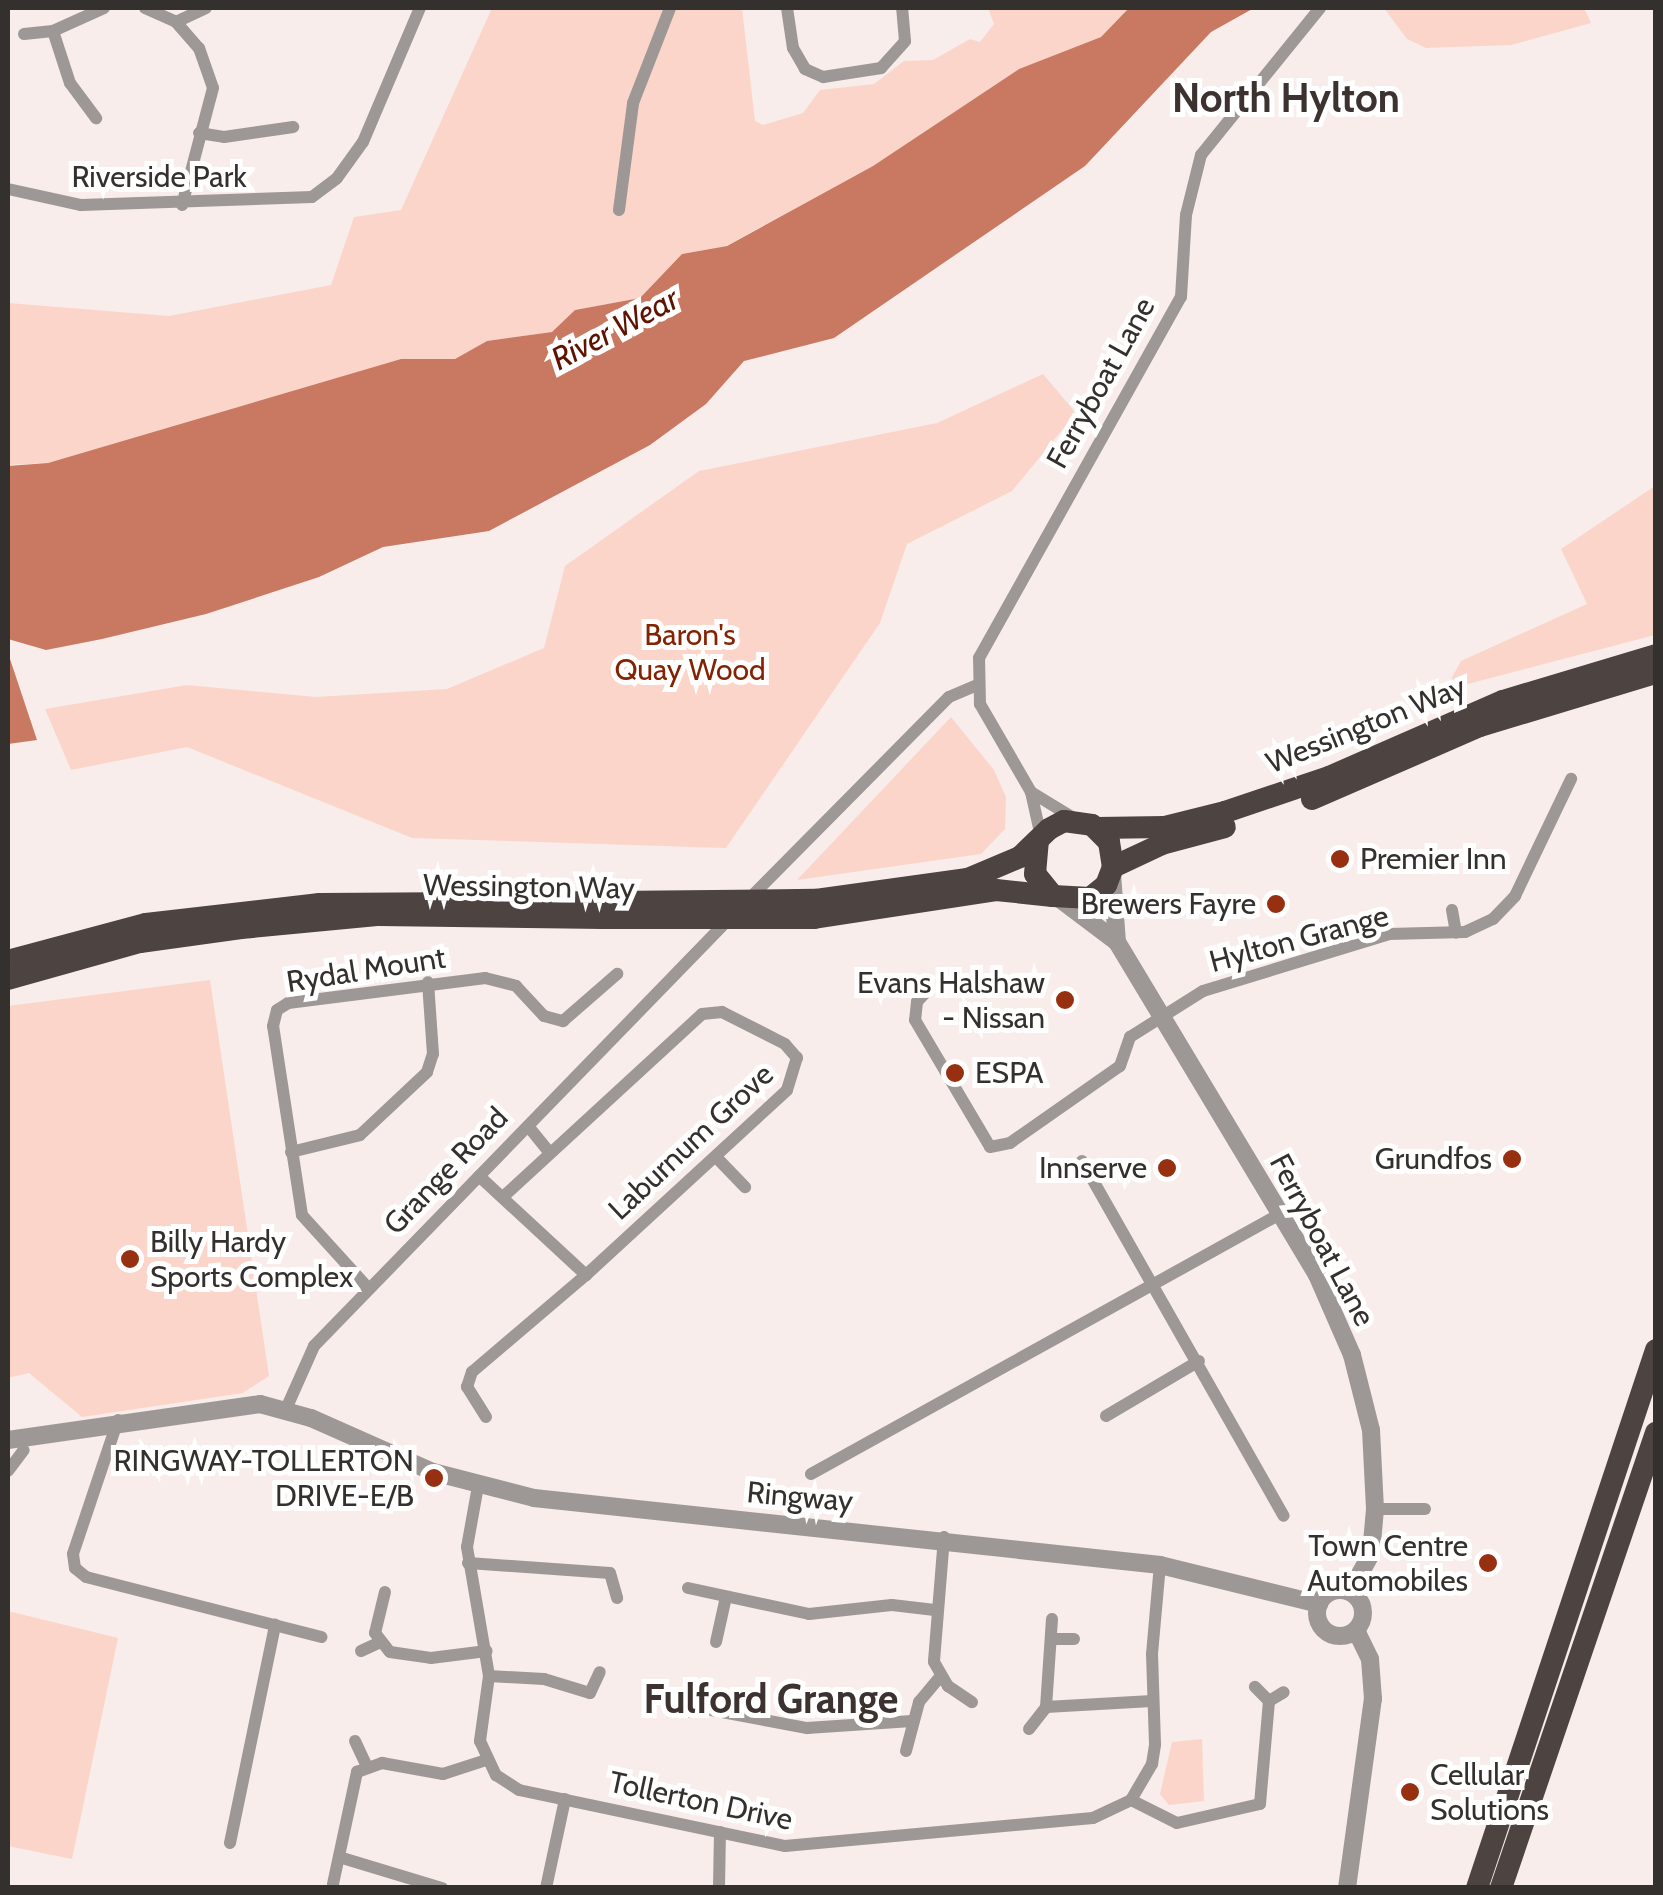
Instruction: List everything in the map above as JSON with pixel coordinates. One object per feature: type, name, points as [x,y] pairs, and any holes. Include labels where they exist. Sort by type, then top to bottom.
[{"type":"highway","name":"Wessington Way","points":[[815,909],[968,879],[1020,857],[1039,839],[1087,824],[1165,827],[1225,812],[1329,777],[1503,701],[1656,655]]},
{"type":"highway","name":"Wessington Way","points":[[8,978],[140,942],[378,916],[931,905],[996,890],[1090,898],[1113,869],[1162,844],[1352,785],[1480,726],[1656,673]]},
{"type":"highway","points":[[1087,824],[1109,842],[1113,869]]},
{"type":"highway","points":[[1039,839],[1035,874],[1056,898]]},
{"type":"highway","name":"Wessington Way","points":[[8,961],[146,924],[320,904],[607,910]]},
{"type":"highway","points":[[1478,1888],[1656,1350]]},
{"type":"highway","points":[[1634,1422],[1656,1366]]},
{"type":"highway","points":[[1501,1888],[1655,1434]]},
{"type":"street","points":[[24,34],[53,32],[104,8]]},
{"type":"street","points":[[146,8],[176,22],[199,48],[213,88],[182,205]]},
{"type":"street","points":[[176,22],[206,8]]},
{"type":"street","name":"Riverside Park","points":[[8,189],[70,205],[182,205],[312,197],[337,178],[363,142],[420,8]]},
{"type":"street","points":[[619,210],[633,103],[670,8]]},
{"type":"street","points":[[787,8],[793,48],[804,69],[823,78],[880,68],[905,42],[902,8]]},
{"type":"street","name":"Ferryboat Lane","points":[[977,685],[982,649],[1181,297],[1186,215],[1201,155],[1320,8]]},
{"type":"street","points":[[53,32],[70,83],[96,118]]},
{"type":"street","points":[[199,133],[224,137],[293,127]]},
{"type":"street","points":[[977,685],[990,727],[1030,792],[1039,839]]},
{"type":"street","name":"Grange Road","points":[[286,1409],[314,1346],[778,868],[949,698],[977,685]]},
{"type":"street","name":"Hylton Grange","points":[[928,990],[917,1002],[915,1020],[990,1148],[1010,1143],[1120,1066],[1130,1037],[1203,991],[1389,934],[1456,934],[1493,919],[1515,896],[1571,779]]},
{"type":"street","points":[[1030,792],[1087,824]]},
{"type":"street","name":"Ferryboat Lane","points":[[1113,869],[1117,942]]},
{"type":"street","name":"Ferryboat Lane","points":[[1056,898],[1117,942],[1280,1214],[1352,1355],[1372,1430],[1376,1508],[1371,1554],[1350,1592]]},
{"type":"street","points":[[1452,910],[1456,934]]},
{"type":"street","name":"Rydal Mount","points":[[369,1289],[308,1225],[291,1152],[273,1026],[276,1010],[288,1002],[428,982],[504,981],[544,1016],[563,1022],[618,974]]},
{"type":"street","points":[[291,1152],[360,1135],[427,1072],[433,1054],[428,982]]},
{"type":"street","name":"Laburnum Grove","points":[[486,1417],[470,1398],[472,1372],[716,1158],[787,1090],[798,1068],[785,1044],[714,1011],[684,1028],[503,1197]]},
{"type":"street","points":[[528,1126],[548,1152]]},
{"type":"street","points":[[716,1158],[745,1187]]},
{"type":"street","points":[[1082,1161],[1284,1516]]},
{"type":"street","points":[[479,1176],[586,1275]]},
{"type":"street","points":[[811,1474],[1280,1214]]},
{"type":"street","points":[[1106,1416],[1199,1362]]},
{"type":"street","points":[[8,1471],[16,1445],[118,1420],[230,1405],[286,1409]]},
{"type":"street","name":"Ringway","points":[[286,1409],[478,1486],[578,1504],[944,1538],[1160,1565],[1319,1604]]},
{"type":"street","points":[[118,1420],[73,1554],[75,1568],[86,1577],[321,1637]]},
{"type":"street","points":[[366,1765],[443,1774],[486,1760],[480,1726],[489,1676],[488,1650],[468,1562],[478,1486]]},
{"type":"street","points":[[1376,1508],[1425,1509]]},
{"type":"street","points":[[944,1538],[931,1646],[941,1676],[972,1702]]},
{"type":"street","points":[[468,1562],[610,1573],[617,1598]]},
{"type":"street","points":[[1160,1565],[1152,1764],[1131,1800],[1176,1824],[1260,1804],[1277,1812]]},
{"type":"street","points":[[688,1588],[808,1614],[892,1604],[935,1610]]},
{"type":"street","points":[[378,1643],[375,1623],[385,1592]]},
{"type":"street","points":[[1347,1888],[1373,1699],[1370,1659],[1356,1630],[1363,1611],[1350,1592],[1329,1593],[1319,1604],[1318,1620],[1328,1633],[1356,1630]]},
{"type":"street","points":[[716,1642],[726,1597]]},
{"type":"street","points":[[1029,1729],[1046,1707],[1044,1671],[1055,1638],[1052,1619]]},
{"type":"street","points":[[230,1844],[275,1626]]},
{"type":"street","points":[[1055,1638],[1074,1638]]},
{"type":"street","points":[[378,1643],[409,1657],[488,1650]]},
{"type":"street","points":[[362,1651],[378,1643]]},
{"type":"street","points":[[489,1676],[544,1678],[590,1693],[600,1672]]},
{"type":"street","points":[[906,1751],[912,1720],[941,1676]]},
{"type":"street","points":[[1255,1687],[1268,1701],[1260,1804]]},
{"type":"street","points":[[706,1689],[706,1708]]},
{"type":"street","points":[[1268,1701],[1284,1692]]},
{"type":"street","points":[[1046,1707],[1152,1700]]},
{"type":"street","points":[[690,1712],[706,1708],[807,1728],[912,1720]]},
{"type":"street","points":[[355,1742],[366,1765]]},
{"type":"street","name":"Tollerton Drive","points":[[486,1760],[519,1790],[807,1848],[1093,1818],[1131,1800]]},
{"type":"street","points":[[333,1884],[351,1785],[366,1765]]},
{"type":"street","points":[[546,1888],[566,1799]]},
{"type":"street","points":[[719,1888],[720,1832]]},
{"type":"street","points":[[339,1857],[442,1888]]},
{"type":"green space","points":[[492,8],[742,8],[755,121],[763,125],[803,113],[820,90],[874,84],[904,61],[933,60],[970,39],[980,42],[994,24],[988,8],[1129,8],[1101,37],[1019,69],[873,166],[726,246],[682,254],[640,298],[575,310],[552,332],[487,341],[455,359],[401,359],[48,463],[8,465],[8,303],[169,316],[331,285],[354,217],[401,210]]},
{"type":"green space","points":[[1384,8],[1584,8],[1591,23],[1511,45],[1426,48],[1407,39]]},
{"type":"green space","name":"Baron's Quay Wood","points":[[1043,374],[1076,413],[1012,491],[907,544],[880,623],[726,848],[412,838],[187,747],[71,770],[45,709],[187,685],[316,697],[447,689],[544,648],[565,566],[699,471],[937,423]]},
{"type":"green space","points":[[1655,486],[1655,635],[1445,690],[1461,661],[1587,604],[1561,549]]},
{"type":"green space","points":[[951,717],[994,770],[1006,797],[1005,829],[981,854],[797,880]]},
{"type":"green space","name":"Billy Hardy Sports Complex","points":[[210,980],[269,1376],[243,1393],[82,1417],[29,1373],[8,1378],[8,1006]]},
{"type":"green space","points":[[8,1611],[118,1638],[72,1859],[8,1846]]},
{"type":"green space","points":[[1202,1739],[1204,1801],[1169,1805],[1160,1794],[1172,1742]]},
{"type":"water","name":"River Wear","points":[[1129,8],[1254,8],[1211,32],[1085,166],[834,338],[744,361],[706,404],[650,445],[489,531],[383,547],[319,577],[206,614],[102,639],[46,650],[8,639],[8,466],[48,463],[401,359],[455,359],[487,341],[552,332],[575,310],[640,298],[682,254],[727,246],[873,166],[1019,69],[1101,37]]},
{"type":"water","points":[[8,653],[37,740],[8,744]]},
{"type":"place","name":"Premier Inn","points":[[1340,859]]},
{"type":"place","name":"Brewers Fayre","points":[[1276,904]]},
{"type":"place","name":"Evans Halshaw - Nissan","points":[[1065,1000]]},
{"type":"place","name":"ESPA","points":[[955,1073]]},
{"type":"place","name":"Grundfos","points":[[1512,1159]]},
{"type":"place","name":"Innserve","points":[[1167,1168]]},
{"type":"place","name":"Billy Hardy Sports Complex","points":[[130,1259]]},
{"type":"place","name":"RINGWAY-TOLLERTON DRIVE-E/B","points":[[434,1478]]},
{"type":"place","name":"Town Centre Automobiles","points":[[1488,1563]]},
{"type":"place","name":"Cellular Solutions","points":[[1410,1792]]},
{"type":"district","name":"North Hylton","points":[[1286,98]]},
{"type":"district","name":"Fulford Grange","points":[[771,1699]]}]
